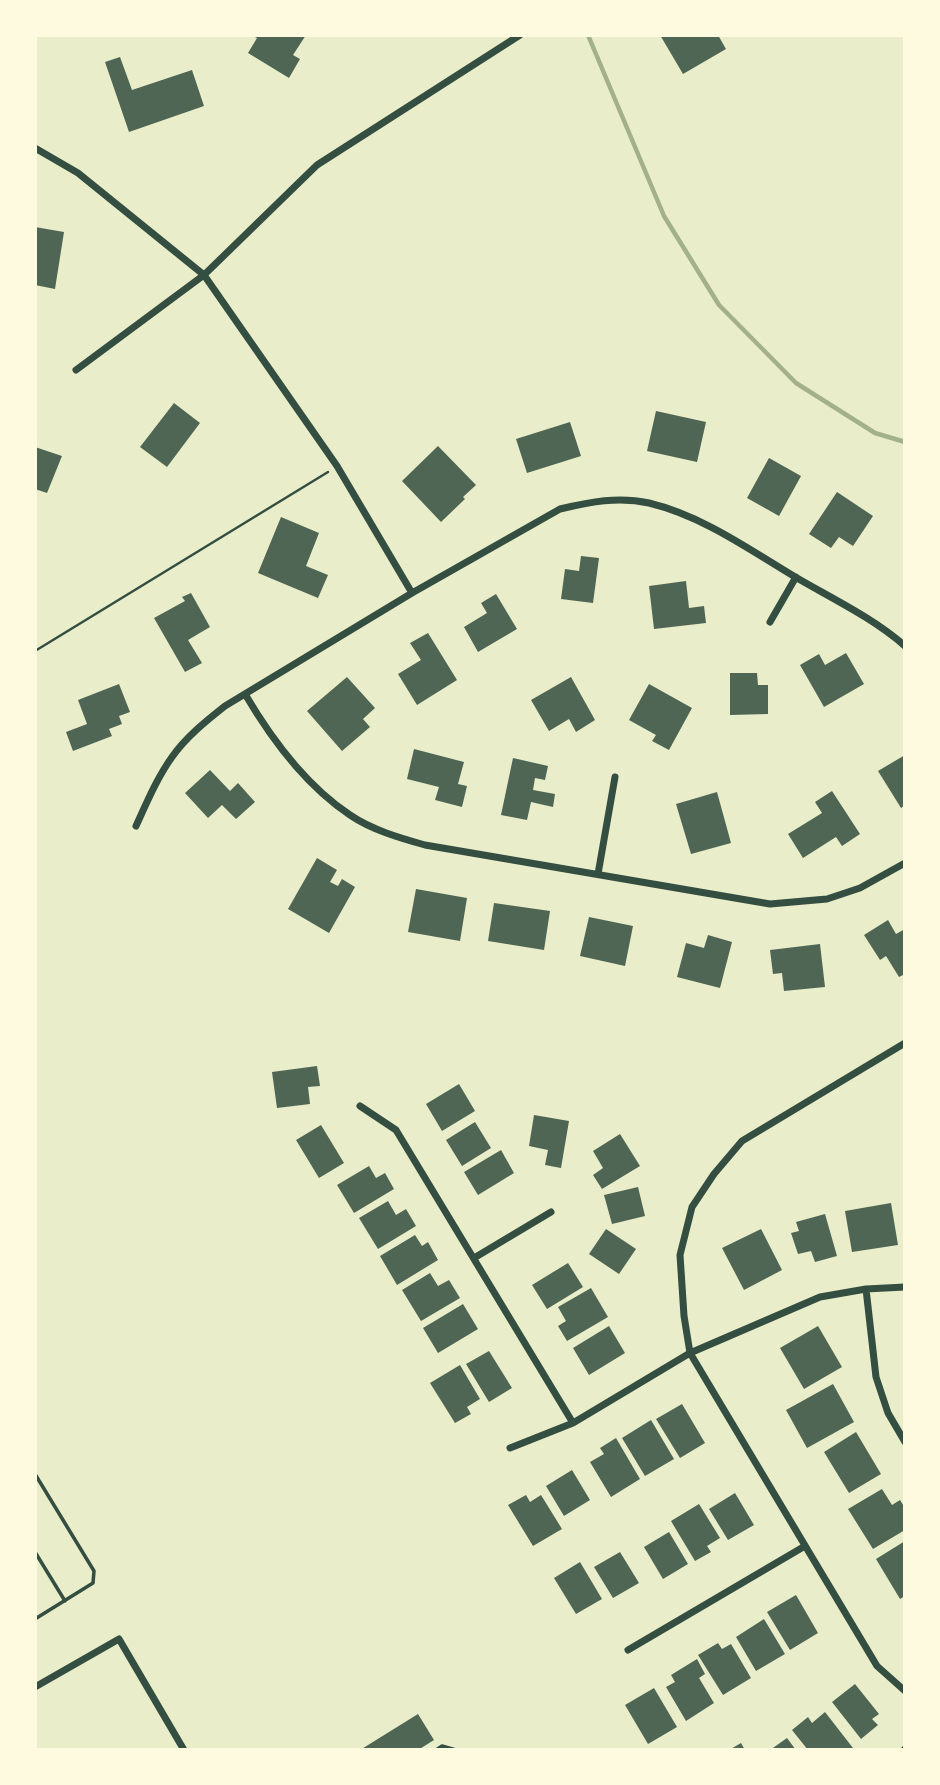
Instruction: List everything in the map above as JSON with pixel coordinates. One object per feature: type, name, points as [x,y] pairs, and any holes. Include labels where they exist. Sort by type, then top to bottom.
[{"type":"street","points":[[76,370],[204,275],[317,165],[520,35]]},
{"type":"street","points":[[35,148],[78,173],[204,275],[337,466],[412,593]]},
{"type":"street","points":[[136,826],[151,793],[174,755],[204,722],[225,706],[412,593],[559,509],[605,499],[648,503],[700,521],[869,620],[905,646]]},
{"type":"street","points":[[770,622],[796,577]]},
{"type":"street","points":[[245,694],[266,729],[320,792],[351,816],[390,835],[425,845],[770,904],[827,899],[860,888],[905,863]]},
{"type":"street","points":[[598,874],[615,777]]},
{"type":"street","points":[[905,1043],[742,1141],[714,1174],[692,1207],[680,1255],[684,1316],[690,1353],[877,1666],[905,1691]]},
{"type":"street","points":[[360,1106],[396,1130],[573,1423]]},
{"type":"street","points":[[474,1258],[551,1212]]},
{"type":"street","points":[[510,1448],[573,1423],[690,1353],[820,1297],[866,1289],[905,1287]]},
{"type":"street","points":[[866,1289],[876,1377],[888,1413],[905,1442]]},
{"type":"street","points":[[628,1650],[805,1546]]},
{"type":"street","points":[[35,1687],[119,1639],[184,1750]]},
{"type":"lane","points":[[35,1474],[94,1571],[93,1583],[35,1619]]},
{"type":"lane","points":[[35,1552],[65,1601]]},
{"type":"lane","points":[[436,1750],[442,1746],[456,1750]]},
{"type":"path","points":[[35,651],[337,466]]},
{"type":"building","points":[[251,35],[306,35],[293,55],[300,59],[289,78],[248,53],[257,38]]},
{"type":"building","points":[[660,35],[718,35],[726,49],[683,74]]},
{"type":"building","points":[[120,57],[132,90],[192,70],[204,106],[129,132],[105,62]]},
{"type":"building","points":[[35,227],[64,232],[55,289],[35,285]]},
{"type":"building","points":[[174,403],[200,423],[167,467],[140,447]]},
{"type":"building","points":[[656,411],[706,422],[697,462],[647,451]]},
{"type":"building","points":[[570,422],[581,456],[527,473],[516,439]]},
{"type":"building","points":[[438,446],[476,485],[441,522],[402,481]]},
{"type":"building","points":[[35,447],[62,456],[47,493],[35,489]]},
{"type":"building","points":[[769,458],[801,476],[779,516],[747,498]]},
{"type":"building","points":[[837,492],[873,516],[853,546],[839,537],[831,548],[809,534]]},
{"type":"building","points":[[281,517],[319,533],[306,566],[328,575],[318,598],[258,573]]},
{"type":"building","points":[[581,556],[599,558],[593,603],[561,599],[565,569],[579,571]]},
{"type":"building","points":[[686,581],[689,608],[704,606],[706,623],[654,629],[649,586]]},
{"type":"building","points":[[191,593],[210,627],[188,640],[202,663],[185,672],[154,618],[185,601],[182,597]]},
{"type":"building","points":[[496,594],[517,629],[478,652],[464,627],[487,613],[481,603]]},
{"type":"building","points":[[428,633],[457,680],[417,705],[398,674],[421,660],[410,643]]},
{"type":"building","points":[[846,653],[864,684],[824,707],[800,665],[819,654],[825,665]]},
{"type":"building","points":[[730,673],[757,673],[758,685],[768,685],[768,714],[730,715]]},
{"type":"building","points":[[347,677],[375,708],[363,719],[370,727],[342,751],[307,711]]},
{"type":"building","points":[[571,677],[595,720],[576,732],[569,719],[549,731],[531,700]]},
{"type":"building","points":[[119,684],[130,712],[119,716],[122,724],[109,729],[112,736],[73,751],[66,732],[87,724],[78,700]]},
{"type":"building","points":[[649,684],[692,708],[669,750],[652,741],[656,735],[629,720]]},
{"type":"building","points":[[414,749],[464,762],[458,784],[467,786],[462,807],[435,800],[439,787],[407,779]]},
{"type":"building","points":[[905,755],[905,805],[901,808],[878,771]]},
{"type":"building","points":[[513,758],[548,766],[545,780],[535,778],[533,790],[555,794],[553,807],[531,802],[527,820],[501,815]]},
{"type":"building","points":[[210,770],[230,791],[238,783],[255,802],[236,819],[222,805],[208,818],[185,793]]},
{"type":"building","points":[[832,791],[860,834],[842,846],[836,837],[803,858],[788,834],[822,813],[815,802]]},
{"type":"building","points":[[717,792],[731,843],[691,854],[676,804]]},
{"type":"building","points":[[317,858],[337,870],[330,882],[338,886],[342,879],[355,887],[329,933],[288,909]]},
{"type":"building","points":[[416,889],[467,898],[460,941],[408,932]]},
{"type":"building","points":[[494,903],[550,911],[544,950],[488,941]]},
{"type":"building","points":[[589,917],[633,926],[625,966],[580,956]]},
{"type":"building","points":[[888,920],[896,934],[905,929],[905,974],[899,977],[886,956],[880,960],[864,935]]},
{"type":"building","points":[[708,935],[732,942],[720,988],[677,977],[686,943],[704,948]]},
{"type":"building","points":[[820,944],[825,987],[784,991],[782,973],[773,974],[770,950]]},
{"type":"building","points":[[317,1066],[320,1086],[308,1087],[310,1104],[277,1108],[272,1072]]},
{"type":"building","points":[[459,1084],[475,1111],[442,1131],[426,1104]]},
{"type":"building","points":[[534,1115],[569,1121],[561,1168],[545,1165],[548,1150],[529,1146]]},
{"type":"building","points":[[475,1122],[491,1148],[462,1166],[446,1140]]},
{"type":"building","points":[[321,1125],[344,1163],[319,1178],[296,1140]]},
{"type":"building","points":[[620,1134],[640,1166],[602,1189],[593,1175],[603,1168],[593,1151]]},
{"type":"building","points":[[501,1150],[514,1173],[478,1195],[464,1172]]},
{"type":"building","points":[[369,1166],[376,1178],[385,1173],[394,1189],[354,1213],[337,1185]]},
{"type":"building","points":[[638,1187],[645,1216],[612,1224],[604,1195]]},
{"type":"building","points":[[388,1201],[396,1215],[406,1209],[416,1226],[378,1249],[359,1218]]},
{"type":"building","points":[[891,1203],[898,1245],[852,1252],[845,1211]]},
{"type":"building","points":[[825,1214],[837,1256],[815,1262],[811,1251],[798,1254],[791,1233],[799,1231],[796,1222]]},
{"type":"building","points":[[606,1229],[636,1249],[619,1274],[589,1254]]},
{"type":"building","points":[[761,1229],[782,1270],[744,1290],[722,1248]]},
{"type":"building","points":[[415,1235],[422,1246],[428,1242],[438,1260],[397,1285],[380,1256]]},
{"type":"building","points":[[568,1263],[583,1287],[547,1309],[532,1285]]},
{"type":"building","points":[[430,1273],[438,1286],[449,1280],[460,1298],[421,1321],[402,1290]]},
{"type":"building","points":[[591,1288],[608,1317],[567,1341],[558,1326],[566,1321],[558,1307]]},
{"type":"building","points":[[463,1304],[478,1329],[438,1353],[423,1328]]},
{"type":"building","points":[[609,1326],[625,1353],[589,1375],[573,1348]]},
{"type":"building","points":[[818,1326],[842,1367],[804,1389],[780,1348]]},
{"type":"building","points":[[489,1351],[512,1388],[489,1402],[466,1364]]},
{"type":"building","points":[[460,1365],[480,1399],[467,1407],[471,1414],[455,1423],[430,1383]]},
{"type":"building","points":[[833,1384],[854,1422],[807,1448],[786,1410]]},
{"type":"building","points":[[682,1404],[705,1443],[680,1458],[656,1419]]},
{"type":"building","points":[[651,1420],[674,1459],[645,1476],[622,1438]]},
{"type":"building","points":[[856,1432],[881,1474],[849,1493],[824,1452]]},
{"type":"building","points":[[616,1438],[640,1479],[611,1497],[590,1462],[604,1454],[600,1448]]},
{"type":"building","points":[[572,1470],[590,1500],[564,1516],[546,1486]]},
{"type":"building","points":[[882,1489],[892,1505],[900,1500],[905,1508],[905,1530],[873,1549],[848,1509]]},
{"type":"building","points":[[735,1493],[754,1525],[728,1540],[709,1509]]},
{"type":"building","points":[[526,1495],[530,1502],[541,1495],[562,1529],[533,1546],[508,1505]]},
{"type":"building","points":[[699,1504],[720,1538],[707,1546],[711,1552],[695,1561],[671,1521]]},
{"type":"building","points":[[669,1532],[688,1564],[663,1579],[644,1547]]},
{"type":"building","points":[[905,1541],[905,1596],[900,1599],[876,1559]]},
{"type":"building","points":[[620,1552],[639,1583],[613,1598],[594,1567]]},
{"type":"building","points":[[580,1562],[602,1599],[576,1614],[554,1578]]},
{"type":"building","points":[[796,1595],[818,1633],[790,1650],[767,1612]]},
{"type":"building","points":[[764,1619],[785,1654],[756,1671],[736,1637]]},
{"type":"building","points":[[718,1643],[722,1649],[731,1644],[751,1678],[723,1695],[698,1655]]},
{"type":"building","points":[[697,1659],[705,1674],[699,1678],[714,1703],[686,1721],[666,1687],[675,1682],[671,1675]]},
{"type":"building","points":[[855,1684],[879,1714],[872,1719],[878,1725],[861,1739],[832,1702]]},
{"type":"building","points":[[654,1688],[677,1727],[648,1744],[625,1705]]},
{"type":"building","points":[[825,1712],[853,1748],[808,1750],[792,1730],[808,1717],[812,1723]]},
{"type":"building","points":[[418,1714],[434,1740],[418,1750],[360,1750]]},
{"type":"building","points":[[787,1738],[796,1750],[770,1750]]},
{"type":"building","points":[[741,1743],[745,1750],[729,1750]]},
{"type":"waterway","points":[[588,35],[664,216],[719,305],[796,383],[875,433],[905,442]]}]
